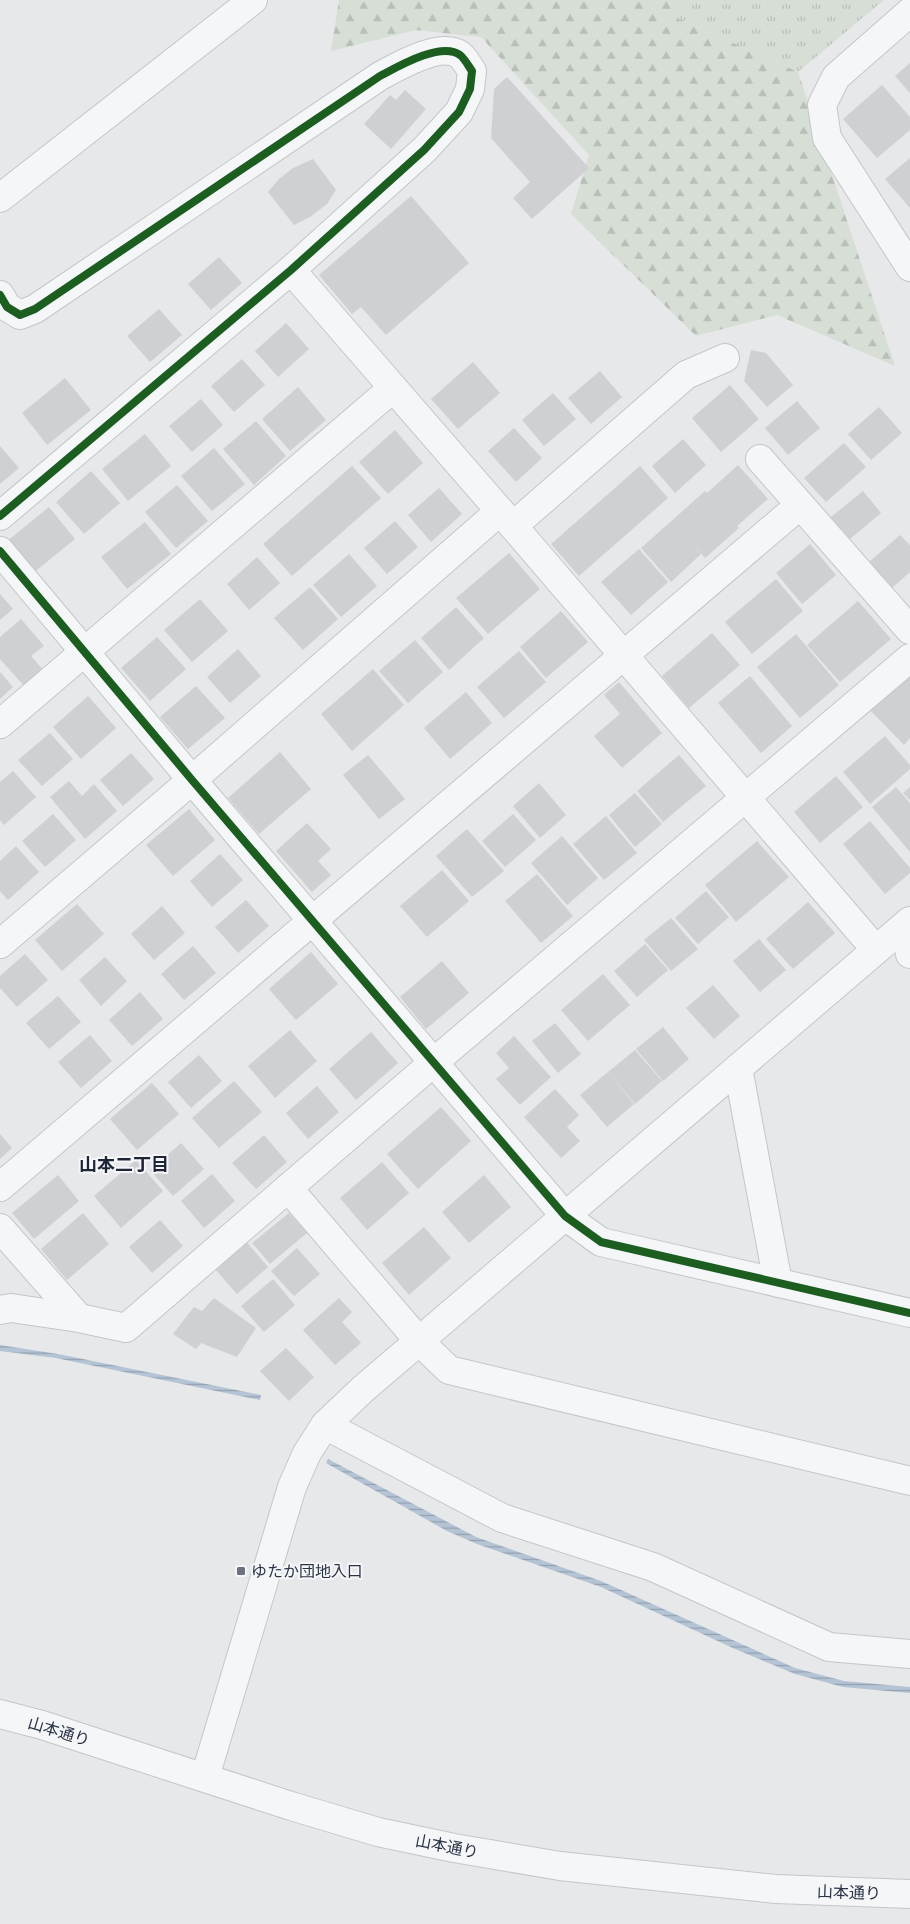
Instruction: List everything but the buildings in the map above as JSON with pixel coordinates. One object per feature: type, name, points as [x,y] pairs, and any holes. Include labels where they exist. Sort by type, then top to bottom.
[{"type":"street","points":[[0,198],[253,0]]},
{"type":"street","points":[[909,261],[828,138],[822,105],[836,77],[910,12]]},
{"type":"street","points":[[0,294],[7,306],[20,314],[35,309],[380,76],[419,55],[449,51],[460,55],[472,71],[470,89],[459,112],[424,150],[290,270],[0,516]]},
{"type":"street","points":[[290,270],[507,518],[876,950]]},
{"type":"street","points":[[0,944],[192,780],[507,518],[686,375],[725,358]]},
{"type":"street","points":[[0,724],[393,388]]},
{"type":"street","points":[[760,459],[910,630]]},
{"type":"street","points":[[0,1187],[800,505]]},
{"type":"street","points":[[0,551],[192,780],[565,1216],[601,1242],[910,1313]]},
{"type":"street","points":[[0,1310],[11,1308],[79,1318],[126,1328],[434,1062],[910,658]]},
{"type":"street","points":[[205,1777],[292,1487],[307,1453],[325,1425],[363,1389],[907,923]]},
{"type":"street","points":[[907,923],[910,954]]},
{"type":"street","points":[[738,1068],[778,1283]]},
{"type":"street","points":[[288,1188],[419,1341],[449,1370],[910,1481]]},
{"type":"street","points":[[0,1228],[79,1318]]},
{"type":"street","points":[[325,1425],[502,1518],[653,1567],[829,1647],[910,1654]]},
{"type":"street","name":"山本通り","points":[[0,1714],[42,1725],[378,1832],[454,1848],[560,1866],[776,1889],[910,1894]]},
{"type":"green space","points":[[339,0],[682,0],[670,15],[798,72],[895,366],[777,315],[696,336],[571,214],[589,155],[481,37],[416,30],[331,51]]},
{"type":"green space","points":[[682,0],[884,0],[798,72],[670,15]]},
{"type":"water","points":[[0,1345],[58,1354],[261,1395],[260,1400],[56,1358],[0,1351]]},
{"type":"water","points":[[328,1459],[476,1537],[601,1581],[795,1668],[844,1681],[910,1687],[910,1693],[843,1687],[795,1674],[735,1649],[601,1587],[477,1544],[447,1531],[326,1463]]},
{"type":"cycle path","points":[[0,295],[7,307],[20,315],[35,309],[380,76],[408,62],[431,53],[452,52],[460,55],[472,71],[470,89],[459,112],[424,150],[291,270],[0,516]]},
{"type":"cycle path","points":[[0,551],[192,780],[565,1216],[601,1242],[910,1313]]},
{"type":"place","name":"ゆたか団地入口","points":[[241,1571]]},
{"type":"district","name":"山本二丁目","points":[[124,1165]]}]
